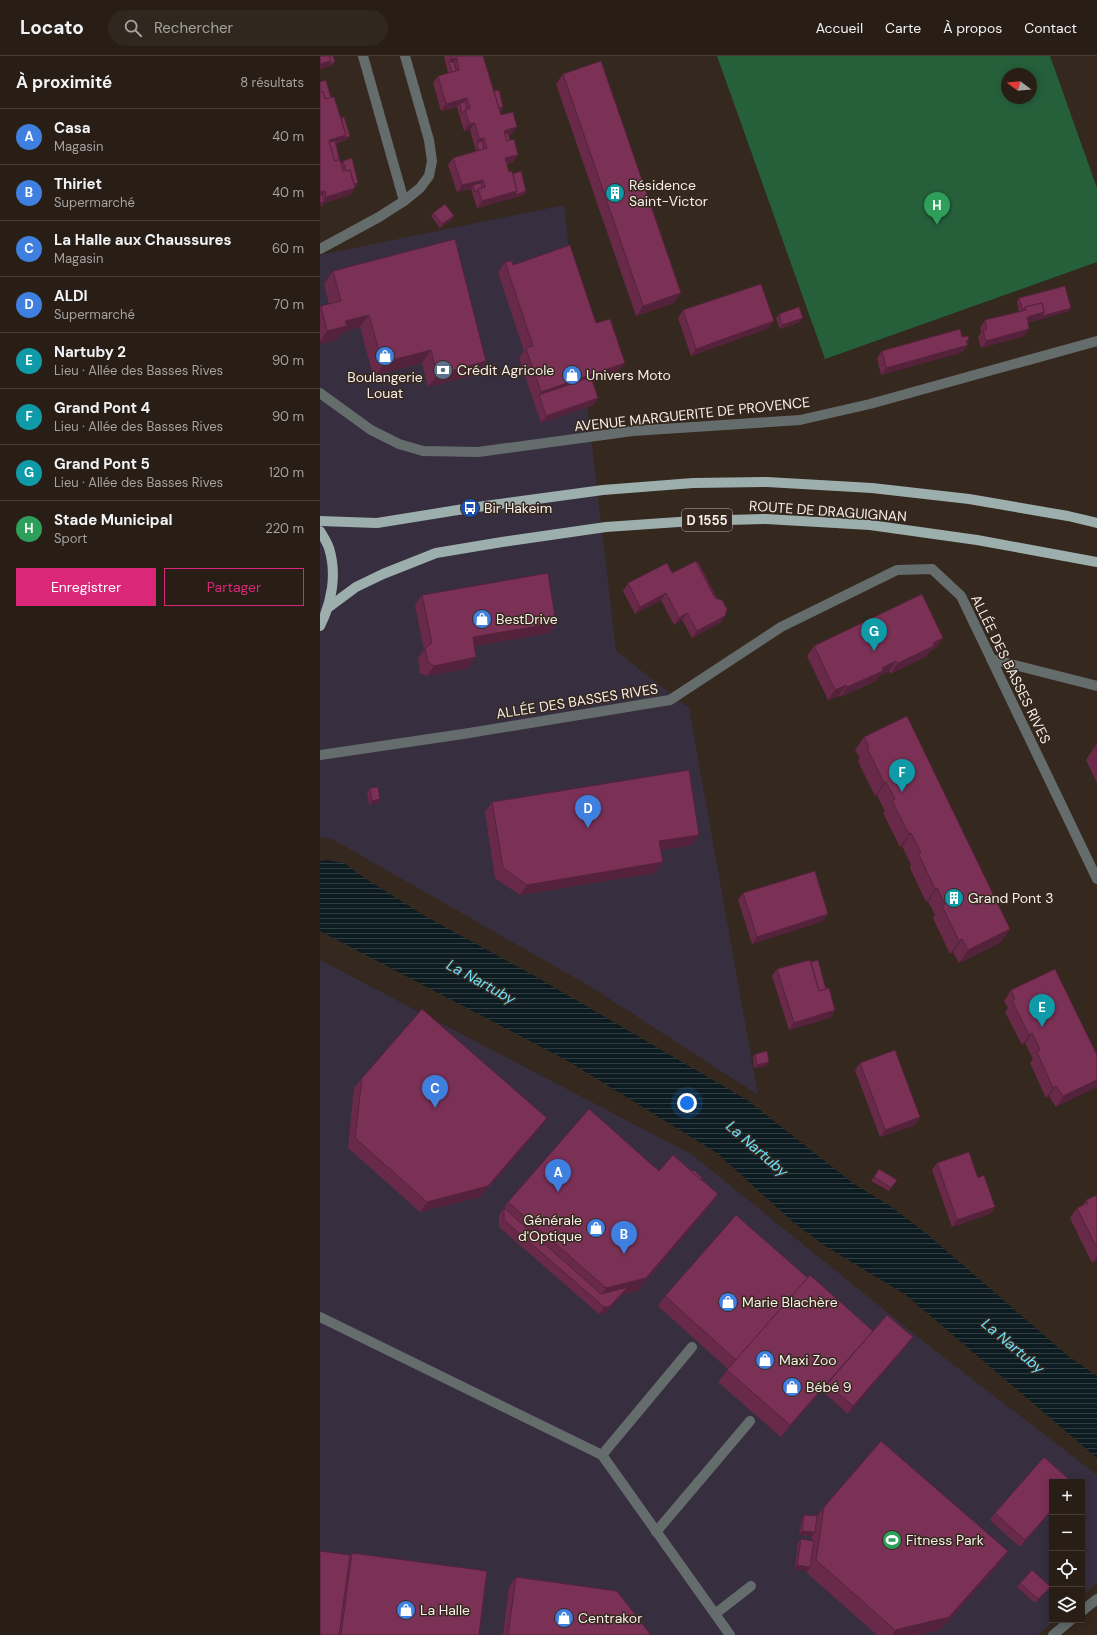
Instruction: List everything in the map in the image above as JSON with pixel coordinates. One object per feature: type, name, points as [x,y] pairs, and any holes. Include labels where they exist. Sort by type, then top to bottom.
[{"type":"main road","name":"ROUTE DE DRAGUIGNAN","points":[[320,521],[377,523],[470,508],[603,490],[693,483],[767,482],[872,488],[969,498],[1068,516],[1097,523]]},
{"type":"main road","name":"ROUTE DE DRAGUIGNAN","points":[[329,607],[356,587],[383,574],[436,553],[606,527],[692,521],[766,519],[870,525],[977,540],[1097,562]]},
{"type":"main road","points":[[320,531],[329,547],[334,577],[329,607],[320,626]]},
{"type":"street","points":[[363,56],[404,201]]},
{"type":"street","points":[[320,249],[379,217],[404,201],[420,188],[429,176],[432,161],[429,140],[405,56]]},
{"type":"street","name":"AVENUE MARGUERITE DE PROVENCE","points":[[320,394],[371,430],[399,444],[423,451],[478,452],[633,431],[800,420],[877,402],[1097,341]]},
{"type":"street","name":"ALLÉE DES BASSES RIVES","points":[[320,755],[670,700],[781,627],[897,570],[932,569],[961,596],[1097,879]]},
{"type":"street","points":[[991,658],[1097,686]]},
{"type":"street","points":[[320,1317],[602,1455],[730,1635]]},
{"type":"street","points":[[602,1455],[692,1347]]},
{"type":"street","points":[[656,1532],[750,1421]]},
{"type":"street","points":[[715,1614],[751,1586]]},
{"type":"street","points":[[1085,1609],[1097,1599]]},
{"type":"street","points":[[1053,1635],[1067,1623]]},
{"type":"shaded area","points":[[564,205],[616,651],[689,708],[758,1095],[596,990],[334,840],[320,837],[320,255]]},
{"type":"shaded area","points":[[320,960],[691,1154],[933,1349],[1097,1475],[1097,1583],[1085,1593],[1085,1479],[1049,1479],[1049,1623],[1052,1623],[1038,1635],[320,1635]]},
{"type":"green space","points":[[717,56],[1050,56],[1097,188],[1097,262],[825,359]]},
{"type":"water","name":"La Nartuby","points":[[326,860],[344,863],[366,879],[425,916],[533,975],[747,1100],[854,1184],[890,1206],[927,1234],[1068,1356],[1097,1376],[1097,1458],[906,1295],[825,1246],[793,1222],[717,1153],[568,1061],[320,931],[320,861]]},
{"type":"building","points":[[320,56],[329,56],[331,61],[320,64]]},
{"type":"building","points":[[329,56],[333,56],[335,62],[328,64],[331,61]]},
{"type":"building","points":[[451,56],[483,56],[501,115],[513,112],[517,127],[504,131],[507,141],[514,139],[518,155],[505,158],[509,172],[512,171],[517,191],[482,201],[478,189],[485,187],[483,180],[462,185],[453,158],[487,148],[484,138],[479,139],[475,123],[469,124],[465,110],[470,108],[467,98],[446,104],[438,76],[459,70],[457,58],[451,59]]},
{"type":"building","name":"Résidence Saint-Victor","points":[[601,61],[681,293],[643,306],[563,74]]},
{"type":"building","points":[[449,62],[454,62],[456,71],[452,72]]},
{"type":"building","points":[[326,80],[331,98],[325,99],[323,91],[320,92],[320,82]]},
{"type":"building","points":[[499,90],[503,107],[499,108],[494,91]]},
{"type":"building","points":[[323,91],[325,99],[334,97],[346,135],[329,140],[335,161],[340,159],[343,171],[350,170],[355,188],[326,197],[325,191],[320,192],[320,92]]},
{"type":"building","points":[[465,102],[467,109],[462,113],[460,103]]},
{"type":"building","points":[[344,117],[350,136],[343,138],[346,135],[341,118]]},
{"type":"building","points":[[508,133],[510,140],[507,141],[505,134]]},
{"type":"building","points":[[335,141],[339,159],[335,161],[329,142]]},
{"type":"building","points":[[482,141],[484,149],[479,150],[477,143]]},
{"type":"building","points":[[352,158],[358,183],[354,184],[350,170],[346,171],[343,161]]},
{"type":"building","points":[[521,171],[526,191],[515,195],[517,191],[513,174]]},
{"type":"building","points":[[481,183],[482,188],[475,192],[473,185]]},
{"type":"building","points":[[322,194],[324,202],[320,203],[320,195]]},
{"type":"building","points":[[445,204],[454,216],[442,224],[433,213]]},
{"type":"building","points":[[455,239],[486,361],[437,375],[431,350],[385,362],[381,358],[369,315],[345,321],[347,326],[327,331],[321,306],[341,301],[333,271]]},
{"type":"building","points":[[570,245],[596,323],[610,319],[625,363],[541,392],[526,348],[533,346],[505,262],[512,261],[513,265]]},
{"type":"building","points":[[761,284],[774,321],[696,349],[683,310]]},
{"type":"building","points":[[1065,286],[1071,308],[1042,316],[1044,312],[1042,303],[1025,307],[1023,311],[1019,298]]},
{"type":"building","points":[[1042,303],[1044,312],[1027,317],[1029,329],[986,341],[983,331],[987,329],[985,320],[1026,310],[1025,307]]},
{"type":"building","points":[[799,307],[803,318],[782,325],[779,314]]},
{"type":"building","points":[[960,329],[962,337],[968,336],[969,340],[966,341],[968,345],[886,368],[882,351]]},
{"type":"building","points":[[591,377],[598,398],[546,416],[539,395]]},
{"type":"building","points":[[696,561],[715,598],[722,600],[727,609],[725,616],[697,631],[687,613],[679,618],[666,593],[640,607],[628,583],[667,563],[672,573]]},
{"type":"building","points":[[698,562],[717,599],[715,598],[697,563]]},
{"type":"building","name":"BestDrive","points":[[548,573],[556,623],[473,637],[476,657],[434,666],[428,662],[425,649],[432,643],[422,595]]},
{"type":"building","points":[[922,594],[943,638],[933,643],[934,646],[898,663],[896,661],[882,668],[883,671],[847,687],[846,685],[835,690],[814,646]]},
{"type":"building","points":[[907,716],[1010,929],[968,950],[962,939],[959,941],[942,906],[945,904],[937,888],[935,889],[919,855],[921,853],[911,833],[909,834],[892,801],[895,799],[886,782],[884,783],[867,748],[869,747],[864,737]]},
{"type":"building","points":[[689,770],[699,835],[659,841],[663,862],[527,885],[503,868],[492,802]]},
{"type":"building","points":[[378,787],[380,799],[372,801],[370,788]]},
{"type":"building","points":[[815,871],[828,914],[757,937],[743,893]]},
{"type":"building","points":[[810,960],[819,991],[829,988],[835,1010],[794,1023],[777,969]]},
{"type":"building","points":[[818,960],[826,989],[819,991],[811,962]]},
{"type":"building","points":[[1055,969],[1097,1055],[1097,1080],[1063,1096],[1056,1086],[1053,1088],[1037,1052],[1040,1050],[1032,1033],[1029,1035],[1012,1001],[1015,999],[1011,990]]},
{"type":"building","points":[[422,1009],[547,1118],[488,1186],[427,1202],[355,1138],[362,1078]]},
{"type":"building","points":[[895,1050],[920,1117],[885,1130],[860,1063]]},
{"type":"building","points":[[767,1051],[769,1062],[757,1065],[755,1054]]},
{"type":"building","points":[[589,1109],[659,1171],[673,1155],[718,1194],[646,1278],[606,1288],[508,1202]]},
{"type":"building","points":[[969,1152],[978,1178],[984,1175],[995,1207],[957,1220],[937,1163]]},
{"type":"building","points":[[879,1169],[897,1180],[891,1188],[874,1177]]},
{"type":"building","points":[[694,1170],[702,1178],[701,1180],[692,1172]]},
{"type":"building","points":[[1097,1195],[1097,1248],[1077,1208],[1088,1203],[1086,1200]]},
{"type":"building","points":[[504,1208],[601,1294],[628,1287],[609,1307],[604,1307],[504,1220]]},
{"type":"building","points":[[736,1215],[808,1278],[736,1360],[665,1296]]},
{"type":"building","points":[[810,1275],[873,1331],[790,1425],[727,1370]]},
{"type":"building","points":[[887,1315],[913,1337],[853,1406],[827,1384]]},
{"type":"building","name":"Fitness Park","points":[[881,1441],[1008,1551],[949,1617],[895,1630],[816,1560],[824,1507]]},
{"type":"building","points":[[1044,1457],[1069,1479],[1049,1479],[1049,1513],[1025,1540],[995,1513]]},
{"type":"building","points":[[804,1515],[817,1516],[815,1532],[802,1531]]},
{"type":"building","points":[[801,1539],[814,1541],[810,1567],[797,1565]]},
{"type":"building","points":[[320,1551],[350,1555],[339,1635],[320,1635]]},
{"type":"building","name":"La Halle","points":[[352,1553],[487,1571],[479,1635],[341,1635]]},
{"type":"building","points":[[1032,1570],[1049,1585],[1049,1589],[1038,1599],[1020,1583]]},
{"type":"building","name":"Centrakor","points":[[516,1577],[617,1591],[651,1635],[508,1635]]},
{"type":"place","name":"Résidence Saint-Victor","points":[[615,193]]},
{"type":"place","name":"Stade Municipal","points":[[937,225]]},
{"type":"place","name":"Boulangerie Louat","points":[[385,356]]},
{"type":"place","name":"Crédit Agricole","points":[[443,370]]},
{"type":"place","name":"Univers Moto","points":[[572,375]]},
{"type":"place","name":"Bir Hakeim","points":[[470,508]]},
{"type":"place","name":"BestDrive","points":[[482,619]]},
{"type":"place","name":"Grand Pont 5","points":[[874,651]]},
{"type":"place","name":"Grand Pont 4","points":[[902,792]]},
{"type":"place","name":"ALDI","points":[[588,828]]},
{"type":"place","name":"Grand Pont 3","points":[[954,898]]},
{"type":"place","name":"Nartuby 2","points":[[1042,1027]]},
{"type":"place","name":"La Halle aux Chaussures","points":[[435,1108]]},
{"type":"place","name":"Casa","points":[[558,1192]]},
{"type":"place","name":"Générale d'Optique","points":[[596,1228]]},
{"type":"place","name":"Thiriet","points":[[624,1254]]},
{"type":"place","name":"Marie Blachère","points":[[728,1302]]},
{"type":"place","name":"Maxi Zoo","points":[[765,1360]]},
{"type":"place","name":"Bébé 9","points":[[792,1387]]},
{"type":"place","name":"Fitness Park","points":[[892,1540]]},
{"type":"place","name":"La Halle","points":[[406,1610]]},
{"type":"place","name":"Centrakor","points":[[564,1618]]}]
